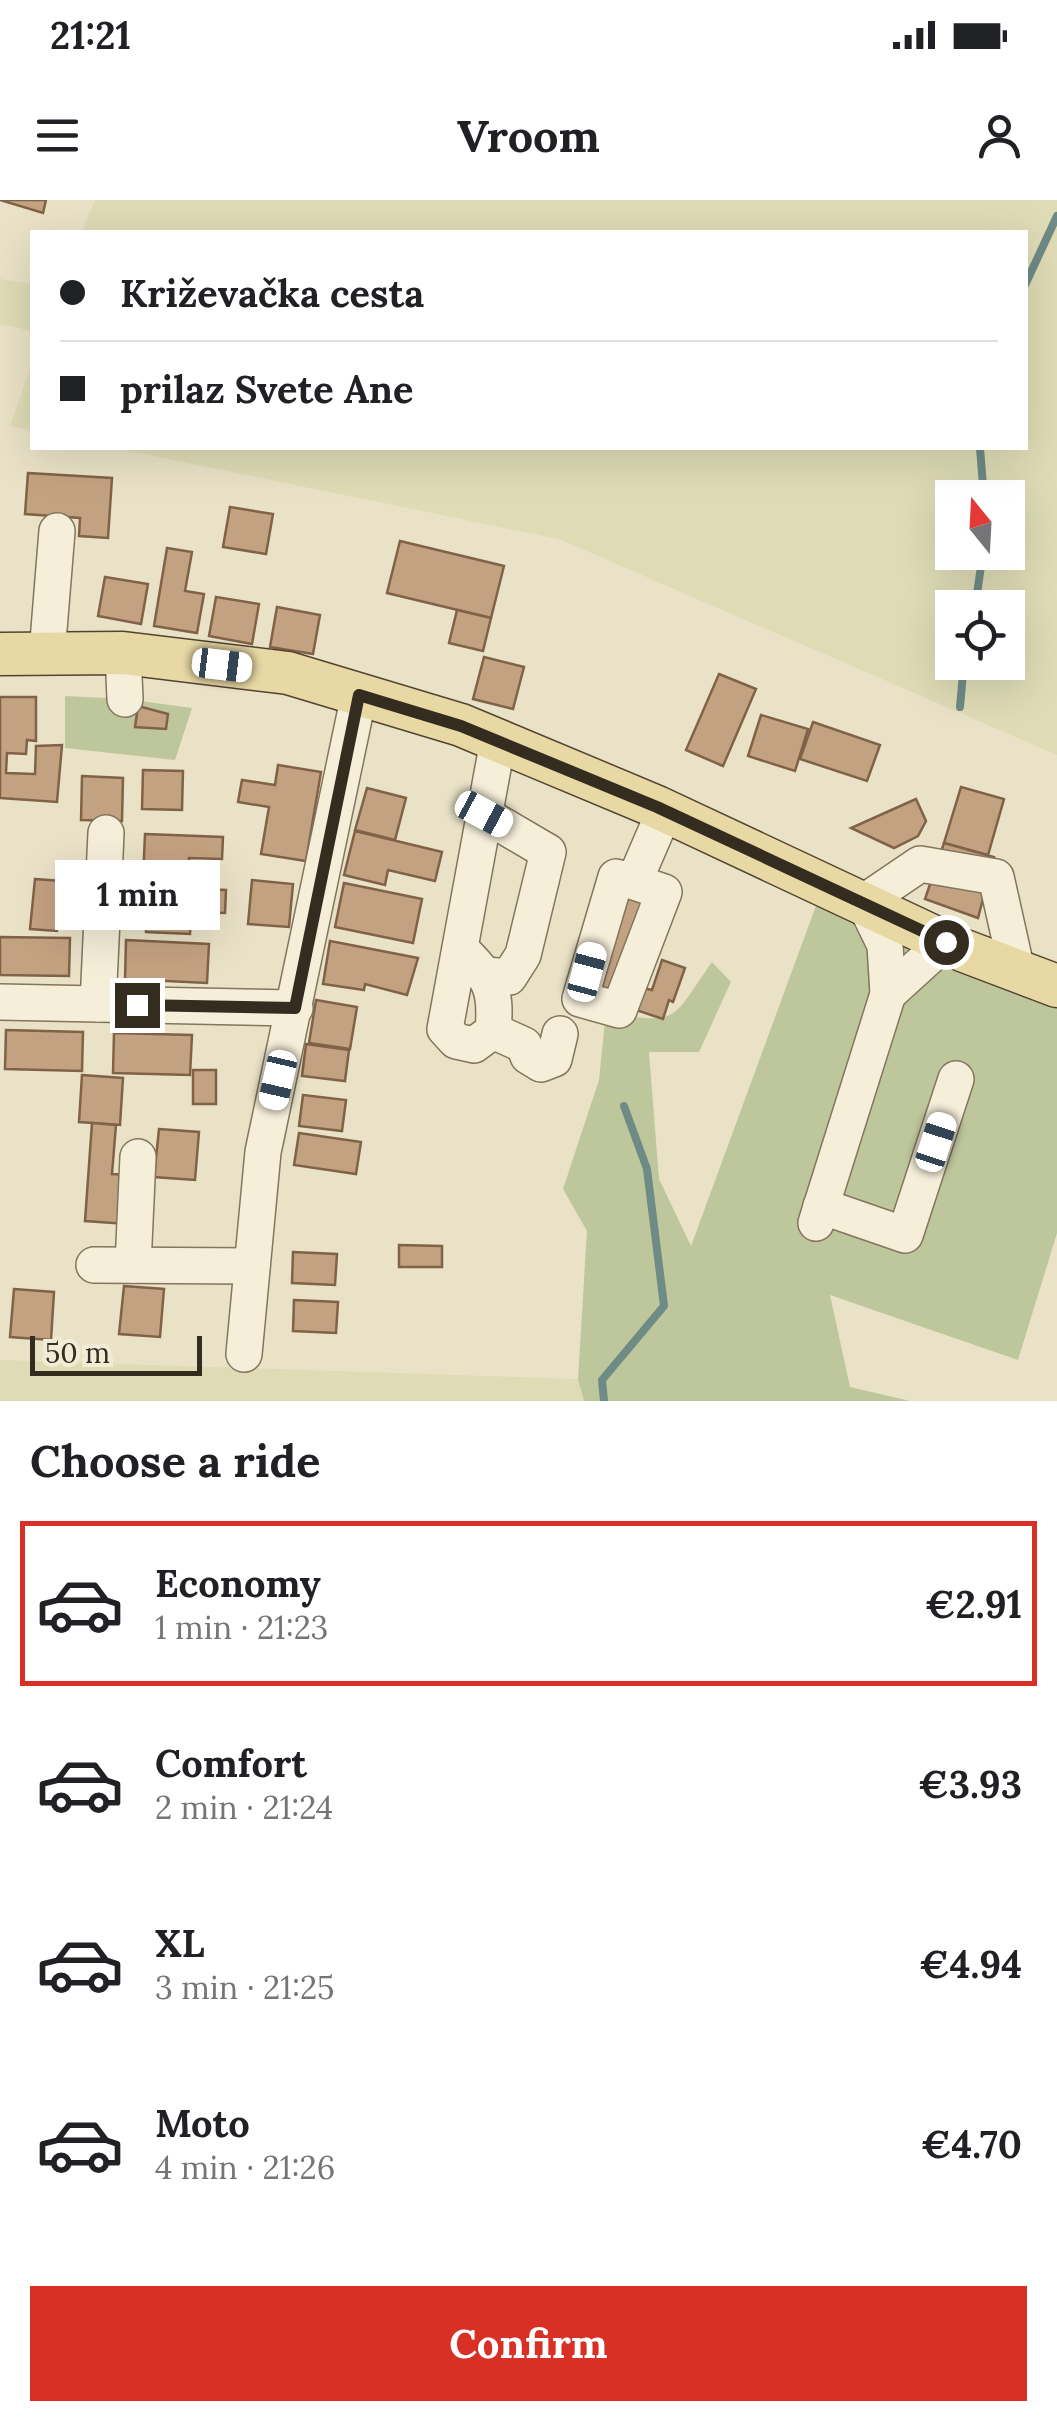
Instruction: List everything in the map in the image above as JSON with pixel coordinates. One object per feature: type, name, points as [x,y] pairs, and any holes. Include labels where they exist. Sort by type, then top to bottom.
[{"type":"main road","points":[[0,654],[123,653],[288,673],[461,726],[664,810],[946,942],[1057,986]]},
{"type":"street","points":[[47,654],[56,532]]},
{"type":"street","points":[[123,653],[125,699]]},
{"type":"street","points":[[244,1354],[262,1152],[359,695]]},
{"type":"street","points":[[460,948],[486,975],[496,1000],[493,1031],[474,1046],[456,1040],[445,1029],[498,741]]},
{"type":"street","points":[[634,882],[664,810]]},
{"type":"street","points":[[484,814],[548,852],[523,955],[509,977],[486,975]]},
{"type":"street","points":[[98,1004],[106,833]]},
{"type":"street","points":[[956,1079],[905,1236],[819,1214],[888,994],[885,945],[864,902],[920,864],[996,878],[1017,971]]},
{"type":"street","points":[[888,994],[946,942]]},
{"type":"street","points":[[0,1002],[295,1008]]},
{"type":"street","points":[[493,1031],[524,1046],[528,1056],[541,1064],[554,1059],[560,1034]]},
{"type":"street","points":[[133,1266],[138,1156]]},
{"type":"street","points":[[94,1266],[252,1266]]},
{"type":"shaded area","points":[[95,200],[1057,200],[1057,755],[559,539],[125,450],[1028,450],[1028,230],[83,230]]},
{"type":"shaded area","points":[[0,279],[30,284],[30,331],[0,324]]},
{"type":"shaded area","points":[[30,371],[30,431],[10,426]]},
{"type":"shaded area","points":[[0,1360],[578,1379],[584,1401],[0,1401]]},
{"type":"green space","points":[[65,696],[192,708],[175,760],[65,748]]},
{"type":"green space","points":[[824,884],[1057,981],[1057,1233],[1018,1360],[830,1295],[850,1387],[910,1401],[584,1401],[578,1379],[587,1231],[563,1189],[599,1080],[606,1012],[648,1018],[671,1014],[712,962],[731,982],[699,1052],[649,1052],[659,1179],[691,1246]]},
{"type":"building","points":[[0,200],[46,200],[43,213]]},
{"type":"building","points":[[28,473],[112,478],[108,538],[79,536],[80,518],[25,514]]},
{"type":"building","points":[[230,507],[273,514],[266,554],[223,547]]},
{"type":"building","points":[[400,541],[504,566],[491,618],[387,593]]},
{"type":"building","points":[[167,548],[192,552],[185,591],[204,594],[197,633],[154,626]]},
{"type":"building","points":[[105,577],[148,584],[141,624],[98,616]]},
{"type":"building","points":[[216,597],[259,604],[252,644],[209,636]]},
{"type":"building","points":[[277,607],[320,615],[313,654],[270,647]]},
{"type":"building","points":[[457,610],[491,618],[483,651],[449,643]]},
{"type":"building","points":[[484,657],[524,667],[513,709],[473,699]]},
{"type":"building","points":[[719,674],[756,689],[723,766],[686,750]]},
{"type":"building","points":[[0,697],[36,697],[36,741],[27,740],[26,754],[7,753],[6,773],[35,774],[36,746],[62,745],[57,802],[0,798]]},
{"type":"building","points":[[138,706],[168,714],[166,729],[135,727]]},
{"type":"building","points":[[761,715],[808,729],[795,771],[748,756]]},
{"type":"building","points":[[813,722],[880,745],[867,781],[800,759]]},
{"type":"building","points":[[278,765],[321,772],[306,861],[261,854],[269,807],[238,802],[242,780],[275,785]]},
{"type":"building","points":[[143,770],[183,771],[182,810],[142,809]]},
{"type":"building","points":[[82,776],[123,778],[122,821],[81,820]]},
{"type":"building","points":[[961,787],[1004,799],[988,855],[944,843]]},
{"type":"building","points":[[367,788],[406,798],[395,840],[355,830]]},
{"type":"building","points":[[916,799],[926,821],[918,836],[894,848],[851,828]]},
{"type":"building","points":[[355,831],[442,852],[435,881],[388,870],[385,885],[344,875]]},
{"type":"building","points":[[145,834],[223,837],[222,859],[189,858],[188,880],[143,879]]},
{"type":"building","points":[[944,843],[994,857],[978,918],[925,899]]},
{"type":"building","points":[[35,879],[62,881],[57,931],[30,929]]},
{"type":"building","points":[[252,880],[293,884],[289,927],[248,924]]},
{"type":"building","points":[[344,883],[422,899],[413,943],[335,927]]},
{"type":"building","points":[[129,886],[226,890],[225,913],[191,912],[190,934],[146,932],[147,910],[128,909]]},
{"type":"building","points":[[612,892],[645,901],[613,1006],[588,999]]},
{"type":"building","points":[[0,937],[70,938],[69,976],[0,975]]},
{"type":"building","points":[[126,940],[209,944],[207,983],[125,979]]},
{"type":"building","points":[[330,941],[418,958],[407,995],[365,984],[364,990],[323,984]]},
{"type":"building","points":[[662,960],[685,968],[663,1019],[636,1010],[643,988],[652,990]]},
{"type":"building","points":[[316,1000],[357,1007],[350,1049],[309,1043]]},
{"type":"building","points":[[6,1030],[83,1032],[82,1071],[5,1069]]},
{"type":"building","points":[[114,1033],[192,1035],[190,1075],[113,1073]]},
{"type":"building","points":[[306,1044],[349,1050],[345,1081],[302,1076]]},
{"type":"building","points":[[193,1070],[216,1070],[216,1104],[193,1104]]},
{"type":"building","points":[[82,1075],[123,1078],[120,1125],[79,1122]]},
{"type":"building","points":[[303,1095],[346,1100],[342,1131],[299,1126]]},
{"type":"building","points":[[92,1123],[116,1125],[112,1174],[130,1175],[127,1224],[85,1221]]},
{"type":"building","points":[[159,1129],[199,1132],[195,1180],[154,1177]]},
{"type":"building","points":[[299,1133],[361,1142],[356,1174],[294,1165]]},
{"type":"building","points":[[399,1245],[442,1246],[442,1267],[399,1267]]},
{"type":"building","points":[[293,1252],[337,1254],[335,1285],[292,1283]]},
{"type":"building","points":[[124,1286],[164,1289],[160,1337],[119,1334]]},
{"type":"building","points":[[14,1289],[54,1292],[51,1340],[10,1337]]},
{"type":"building","points":[[294,1300],[338,1302],[336,1333],[293,1331]]},
{"type":"waterway","points":[[1028,279],[1057,216]]},
{"type":"waterway","points":[[980,450],[983,480]]},
{"type":"waterway","points":[[978,590],[980,570]]},
{"type":"waterway","points":[[960,707],[962,680]]},
{"type":"waterway","points":[[604,1401],[602,1380],[664,1306],[647,1169],[624,1106]]},
{"type":"route","points":[[137,1005],[295,1008],[359,695],[461,726],[657,807],[946,942]]}]
